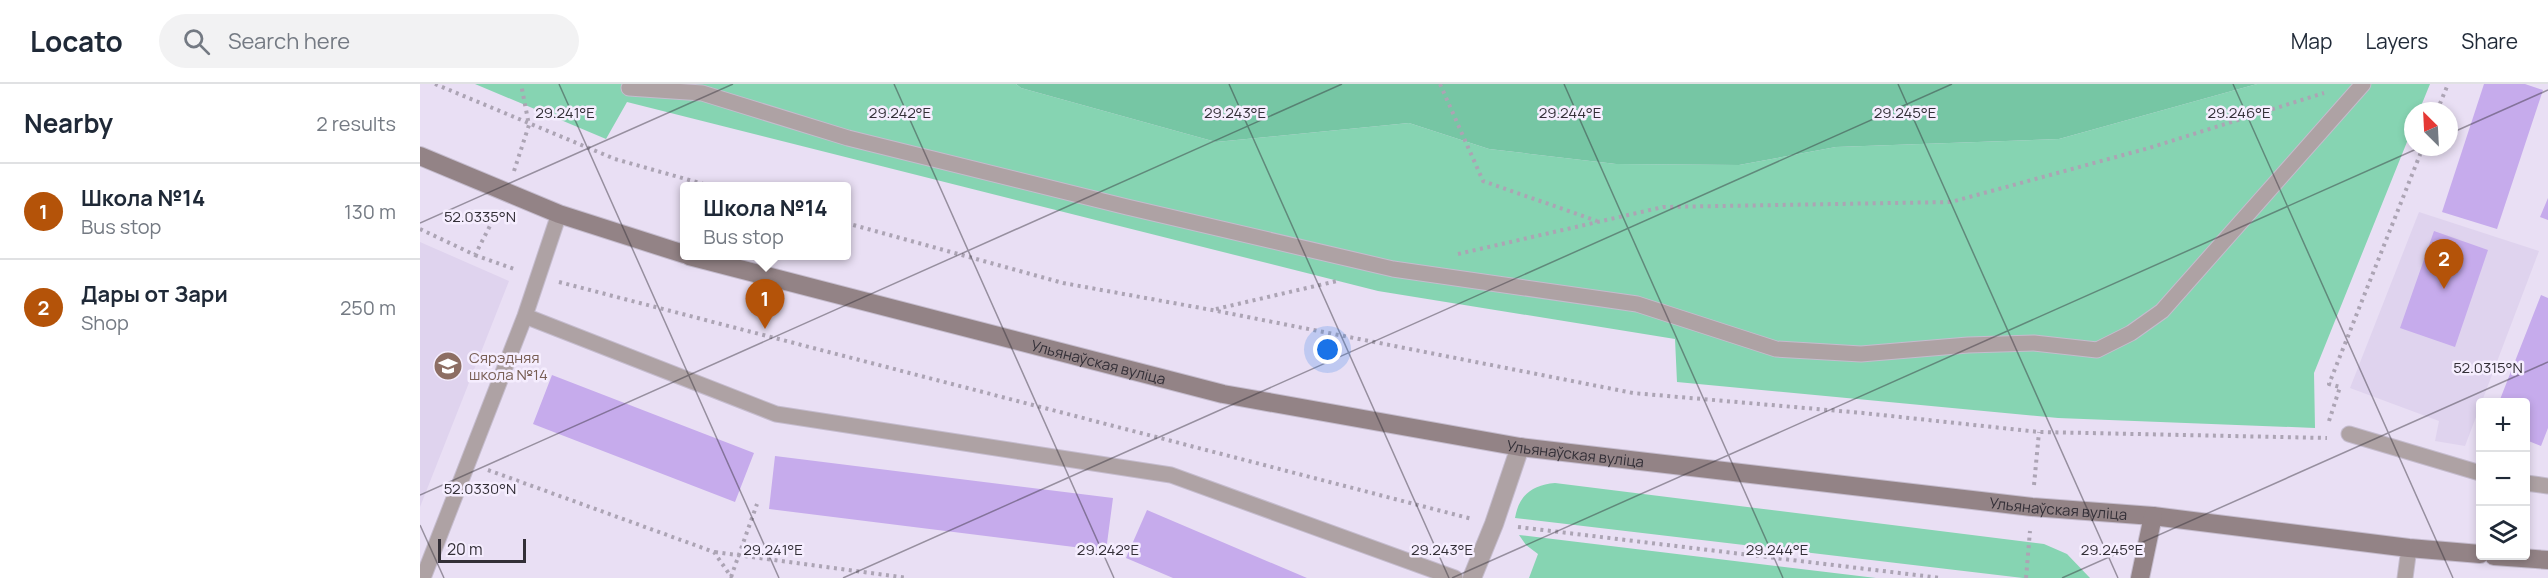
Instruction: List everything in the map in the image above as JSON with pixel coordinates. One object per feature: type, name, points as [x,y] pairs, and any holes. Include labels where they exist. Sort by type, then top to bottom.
[{"type":"main road","points":[[420,156],[560,214],[680,253]]},
{"type":"main road","name":"Ульянаўская вуліца","points":[[708,260],[1223,394],[1520,447],[2032,507],[2153,516],[2409,548],[2476,554]]},
{"type":"main road","points":[[2140,578],[2153,516]]},
{"type":"main road","points":[[2530,558],[2548,560]]},
{"type":"street","points":[[1472,578],[1494,524],[1520,447]]},
{"type":"lane","points":[[629,88],[702,93],[848,138],[1127,207],[1393,269],[1637,304],[1776,349],[1861,354],[1968,345],[2034,343],[2097,350],[2131,333],[2162,311],[2363,84]]},
{"type":"lane","points":[[423,578],[525,316],[560,214]]},
{"type":"lane","points":[[525,316],[776,414],[1171,475],[1455,578]]},
{"type":"lane","points":[[2349,434],[2476,471]]},
{"type":"lane","points":[[2530,484],[2548,486]]},
{"type":"lane","points":[[2405,578],[2409,548]]},
{"type":"path","points":[[435,84],[615,159],[699,182]]},
{"type":"path","points":[[1440,84],[1483,181],[1600,221]]},
{"type":"path","points":[[2441,102],[2448,84]]},
{"type":"path","points":[[1451,256],[1663,207],[1951,202],[2149,148],[2330,91]]},
{"type":"path","points":[[851,224],[1063,283],[1633,393],[1863,413],[2039,432],[2323,439],[2340,387],[2330,384],[2419,156]]},
{"type":"path","points":[[475,255],[538,277],[1494,524],[1941,578]]},
{"type":"path","points":[[1212,310],[1339,280]]},
{"type":"path","points":[[467,463],[714,552],[908,578]]},
{"type":"path","points":[[731,578],[758,504]]},
{"type":"path","points":[[714,552],[731,578]]},
{"type":"shaded area","points":[[2419,212],[2539,251],[2483,398],[2476,398],[2476,417],[2465,446],[2435,441],[2439,421],[2350,388]]},
{"type":"shaded area","name":"Сярэдняя школа №14","points":[[420,242],[509,281],[420,507]]},
{"type":"green space","points":[[475,84],[1016,84],[1021,88],[1216,142],[1409,123],[1489,149],[1616,164],[1739,165],[1836,147],[2059,139],[2257,84],[2430,84],[2423,102],[2404,102],[2404,149],[2314,373],[2315,428],[2058,418],[1677,382],[1675,339],[1378,291],[627,102],[606,139]]},
{"type":"green space","points":[[1016,84],[2257,84],[2059,139],[1836,147],[1739,165],[1616,164],[1489,149],[1409,123],[1216,142],[1021,88]]},
{"type":"green space","points":[[1555,483],[2044,544],[2067,554],[2090,578],[2023,578],[1515,518],[1523,497],[1533,489]]},
{"type":"green space","points":[[1519,535],[1876,578],[1529,578],[1538,554],[1526,545]]},
{"type":"building","points":[[2484,84],[2525,84],[2543,90],[2497,229],[2442,212]]},
{"type":"building","points":[[2548,198],[2548,220],[2540,217]]},
{"type":"building","points":[[2434,231],[2488,250],[2455,347],[2400,328]]},
{"type":"building","points":[[2541,295],[2548,298],[2548,428],[2541,446],[2530,442],[2530,398],[2501,398]]},
{"type":"building","points":[[552,375],[754,453],[735,502],[533,424]]},
{"type":"building","points":[[775,456],[1113,498],[1106,551],[769,509]]},
{"type":"building","points":[[1147,510],[1307,578],[1173,578],[1126,558]]},
{"type":"place","name":"Дары от Зари","points":[[2444,289]]},
{"type":"place","name":"Школа №14","points":[[765,329]]},
{"type":"place","name":"Сярэдняя школа №14","points":[[448,366]]}]
